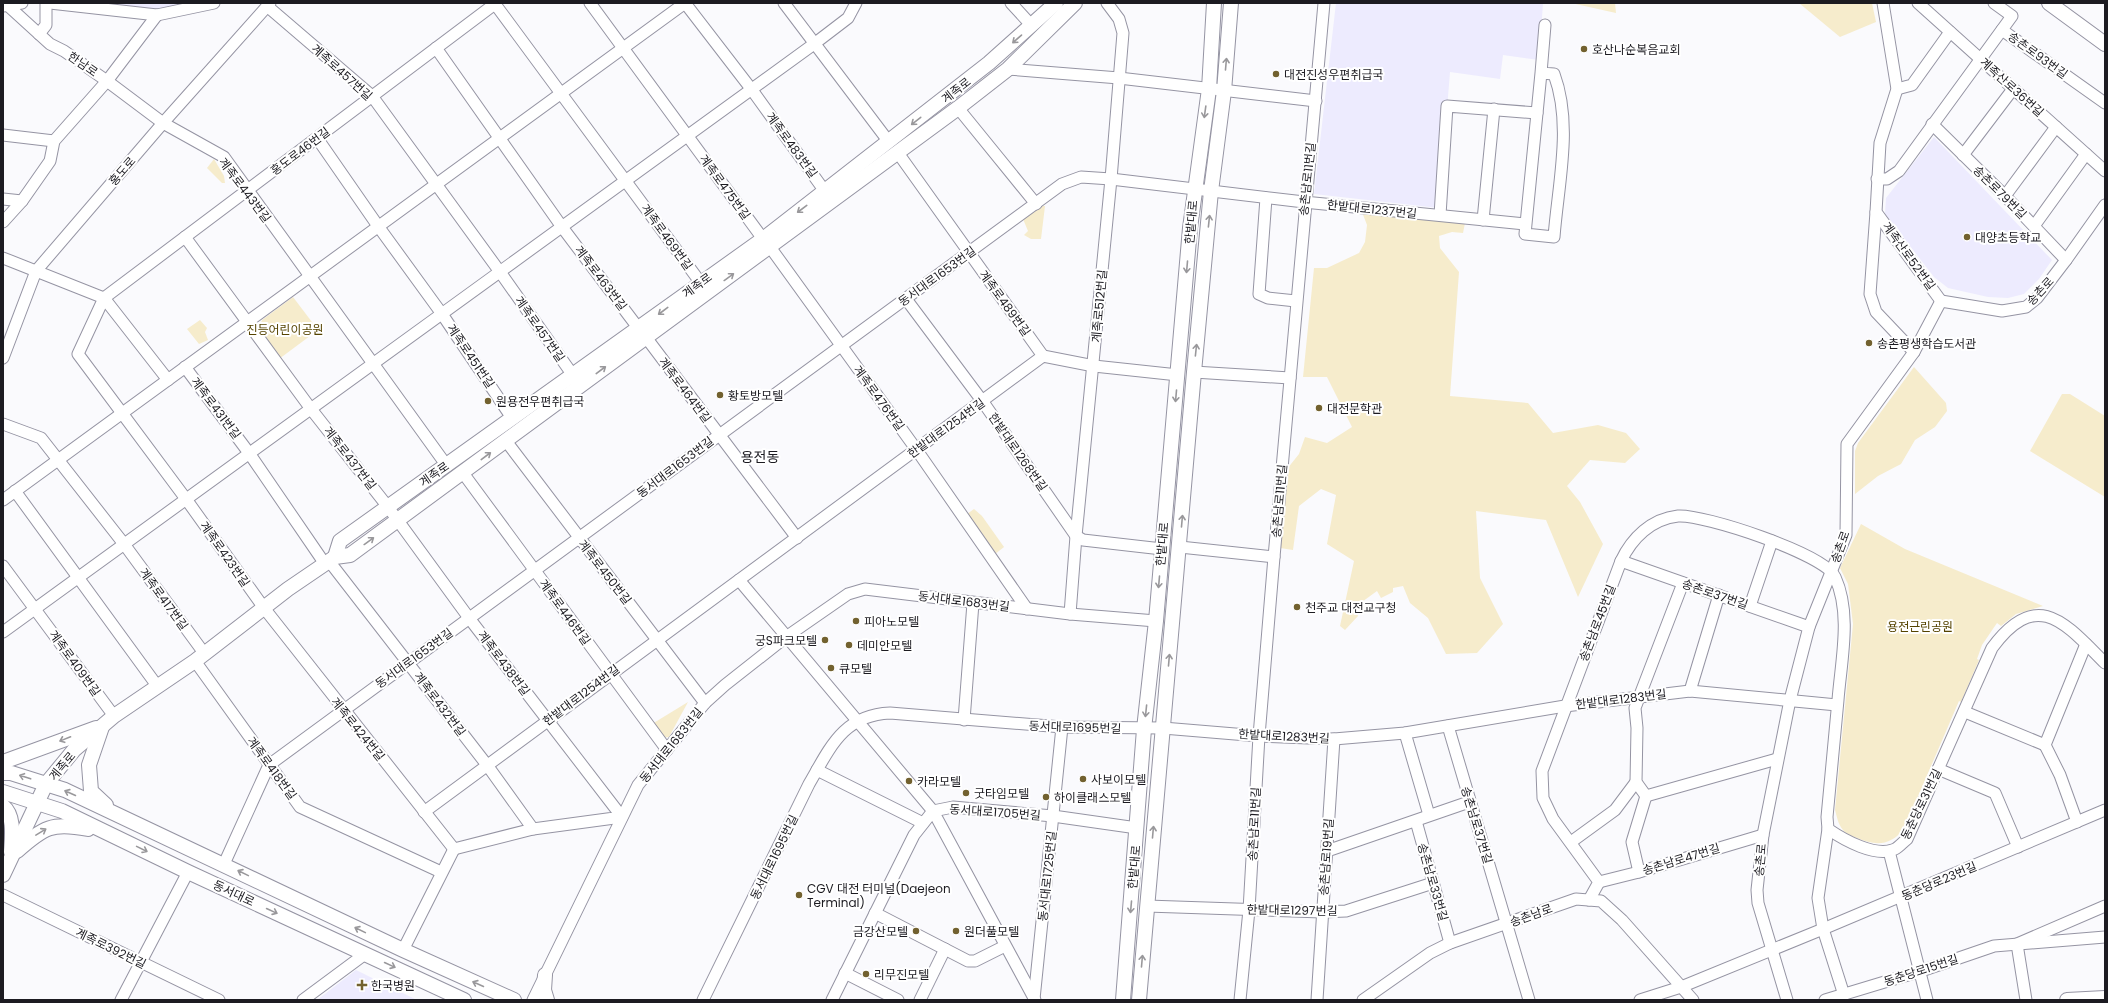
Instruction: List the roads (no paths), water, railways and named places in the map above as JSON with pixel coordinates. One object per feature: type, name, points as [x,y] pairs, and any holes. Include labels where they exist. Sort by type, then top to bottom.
[{"type":"main road","name":"계족로","points":[[330,561],[340,541],[447,466],[512,418],[576,380],[766,243],[828,196],[889,142],[989,63],[1056,3]]},
{"type":"main road","name":"계족로","points":[[828,196],[898,153],[1008,69],[1075,3]]},
{"type":"main road","name":"한밭대로","points":[[1123,1000],[1144,729],[1156,621],[1194,189],[1208,89],[1214,3]]},
{"type":"main road","name":"한밭대로","points":[[1139,1000],[1180,547],[1194,372],[1211,191],[1224,91],[1231,3]]},
{"type":"main road","points":[[2048,3],[2105,44]]},
{"type":"main road","name":"계족로","points":[[3,875],[46,784],[74,750],[114,716],[200,657],[264,608],[330,561],[350,555],[463,473],[506,441],[576,380]]},
{"type":"main road","points":[[3,762],[102,726]]},
{"type":"main road","points":[[102,726],[89,765],[91,791],[117,815]]},
{"type":"main road","name":"동서대로","points":[[3,773],[11,773],[65,790],[403,950],[514,1000]]},
{"type":"main road","name":"동서대로","points":[[3,792],[38,802],[62,811],[188,872],[464,1000]]},
{"type":"main road","points":[[3,806],[7,809],[12,825],[11,856]]},
{"type":"main road","points":[[11,856],[44,829],[67,825],[106,832]]},
{"type":"main road","points":[[545,975],[544,990],[547,1000]]},
{"type":"main road","points":[[2067,1000],[2105,998]]},
{"type":"street","points":[[5,5],[22,3]]},
{"type":"street","points":[[39,34],[46,25],[46,3]]},
{"type":"street","points":[[50,3],[156,15],[214,3]]},
{"type":"street","name":"계족로475번길","points":[[590,3],[766,243]]},
{"type":"street","points":[[248,322],[685,3]]},
{"type":"street","name":"계족로483번길","points":[[685,3],[752,90],[828,196]]},
{"type":"street","points":[[784,3],[889,142]]},
{"type":"street","points":[[500,272],[814,44],[848,18],[856,3]]},
{"type":"street","points":[[1011,3],[1032,26]]},
{"type":"street","name":"계족로512번길","points":[[1070,614],[1076,536],[1112,179],[1123,33],[1119,19],[1106,3]]},
{"type":"street","name":"송촌남로11번길","points":[[1240,1000],[1249,910],[1259,736],[1274,557],[1304,202],[1316,101],[1324,3]]},
{"type":"street","name":"계족산로52번길","points":[[1883,3],[1897,90],[1880,143],[1870,294],[1872,305],[1876,312],[1914,352]]},
{"type":"street","name":"계족산로36번길","points":[[1918,3],[2105,171]]},
{"type":"street","name":"송촌로93번길","points":[[1994,3],[2012,16],[2002,30],[2105,103]]},
{"type":"street","name":"홍도로46번길","points":[[104,298],[495,4]]},
{"type":"street","name":"계족로469번길","points":[[495,4],[704,288]]},
{"type":"street","name":"한남로","points":[[5,5],[50,44],[64,51],[164,123]]},
{"type":"street","name":"계족로457번길","points":[[265,5],[372,96],[437,184],[576,380]]},
{"type":"street","name":"홍도로","points":[[3,358],[36,271],[265,5]]},
{"type":"street","points":[[3,222],[22,201],[50,161],[54,141],[107,81],[156,15]]},
{"type":"street","points":[[1541,73],[1554,74],[1560,92],[1564,131],[1554,237],[1525,234],[1545,25]]},
{"type":"street","points":[[1877,179],[1887,179],[1899,171],[2002,30]]},
{"type":"street","points":[[1897,90],[1912,85],[1950,32]]},
{"type":"street","name":"계족로463번길","points":[[436,48],[562,227],[642,333]]},
{"type":"street","points":[[1008,69],[1119,78],[1316,101]]},
{"type":"street","points":[[1963,155],[2013,88]]},
{"type":"street","points":[[1440,215],[1448,106],[1537,113]]},
{"type":"street","name":"계족로","points":[[958,108],[1036,204]]},
{"type":"street","points":[[1483,220],[1494,109]]},
{"type":"street","name":"계족로443번길","points":[[164,123],[224,157],[247,191],[447,466]]},
{"type":"street","name":"송촌로79번길","points":[[1932,124],[2005,196],[2066,260]]},
{"type":"street","points":[[2005,196],[2056,127]]},
{"type":"street","points":[[3,136],[54,141]]},
{"type":"street","name":"계족로451번길","points":[[317,138],[378,226],[442,314],[512,418]]},
{"type":"street","name":"계족로489번길","points":[[898,153],[1043,356]]},
{"type":"street","points":[[2034,226],[2086,154]]},
{"type":"street","name":"동서대로1653번길","points":[[224,864],[269,765],[1062,184],[1081,177],[1112,179],[1194,189]]},
{"type":"street","name":"한밭대로1237번길","points":[[1194,189],[1266,198],[1525,224]]},
{"type":"street","points":[[1266,198],[1259,294],[1268,298],[1296,301]]},
{"type":"street","points":[[3,199],[22,201]]},
{"type":"street","name":"송촌로","points":[[1787,1000],[1758,903],[1757,890],[1762,835],[1790,700],[1809,627],[1846,535],[1847,444],[1914,352],[1941,300],[2002,311],[2026,307],[2037,298],[2105,205]]},
{"type":"street","name":"계족산로52번길","points":[[1876,212],[1941,300]]},
{"type":"street","name":"계족로437번길","points":[[185,237],[311,409],[388,507]]},
{"type":"street","name":"계족로476번길","points":[[766,243],[842,346],[1027,609]]},
{"type":"street","points":[[3,258],[104,298],[168,380]]},
{"type":"street","name":"계족로451번길","points":[[442,314],[500,272]]},
{"type":"street","name":"계족로423번길","points":[[104,298],[78,354],[186,499],[264,608]]},
{"type":"street","name":"한밭대로1268번길","points":[[906,299],[983,402],[1076,536]]},
{"type":"street","points":[[3,632],[442,314]]},
{"type":"street","name":"계족로431번길","points":[[248,322],[185,367],[330,561]]},
{"type":"street","name":"계족로464번길","points":[[642,333],[797,538]]},
{"type":"street","points":[[1043,356],[1094,366],[1178,375]]},
{"type":"street","name":"한밭대로1254번길","points":[[424,812],[657,639],[983,402],[1043,356]]},
{"type":"street","points":[[3,500],[185,367]]},
{"type":"street","points":[[1194,372],[1290,378]]},
{"type":"street","name":"계족로417번길","points":[[3,424],[41,438],[124,544],[200,657]]},
{"type":"street","name":"계족로450번길","points":[[506,441],[705,703]]},
{"type":"street","name":"계족로446번길","points":[[463,473],[667,750]]},
{"type":"street","points":[[15,491],[158,686]]},
{"type":"street","name":"계족로438번길","points":[[388,507],[470,618],[622,817]]},
{"type":"street","name":"송촌남로45번길","points":[[1599,882],[1554,819],[1543,798],[1542,771],[1565,706],[1628,546],[1642,532],[1659,521],[1678,516],[1700,518],[1801,551],[1825,564],[1831,570]]},
{"type":"street","points":[[1076,536],[1083,540],[1162,549]]},
{"type":"street","points":[[1750,606],[1772,541]]},
{"type":"street","points":[[1180,547],[1274,557]]},
{"type":"street","name":"계족로432번길","points":[[330,561],[487,765],[533,829]]},
{"type":"street","name":"송촌로37번길","points":[[1621,561],[1809,627]]},
{"type":"street","name":"계족로409번길","points":[[3,566],[114,716]]},
{"type":"street","points":[[1831,570],[1837,581],[1844,618],[1827,818],[1828,829],[1818,898],[1823,929],[1844,994]]},
{"type":"street","points":[[739,580],[933,811],[922,822],[914,835],[832,1000]]},
{"type":"street","points":[[1571,842],[1615,810],[1636,782],[1638,728],[1635,708],[1683,583]]},
{"type":"street","name":"동서대로1683번길","points":[[533,1000],[638,785],[705,703],[786,637],[848,594],[865,589],[1070,614],[1156,621]]},
{"type":"street","points":[[1690,691],[1718,595]]},
{"type":"street","points":[[964,720],[973,603]]},
{"type":"street","name":"계족로424번길","points":[[264,608],[454,849]]},
{"type":"street","name":"동춘당로31번길","points":[[1828,829],[1846,842],[1882,852],[1896,849],[1907,839],[1992,648],[2005,632],[2022,618],[2038,616],[2053,617],[2064,624],[2105,663]]},
{"type":"street","points":[[2045,745],[2086,644]]},
{"type":"street","name":"계족로418번길","points":[[200,657],[269,765],[300,807],[441,872]]},
{"type":"street","name":"한밭대로1283번길","points":[[1163,728],[1259,736],[1334,739],[1405,732],[1565,706],[1690,691],[1837,705]]},
{"type":"street","points":[[1964,712],[2045,745],[2060,775],[2077,822]]},
{"type":"street","name":"동서대로1695번길","points":[[703,1000],[818,770],[837,739],[856,721],[873,714],[890,713],[1062,727],[1163,728]]},
{"type":"street","name":"송촌남로37번길","points":[[1448,726],[1469,802],[1529,1000]]},
{"type":"street","name":"동서대로1725번길","points":[[1035,1000],[1062,727]]},
{"type":"street","points":[[1405,732],[1429,816]]},
{"type":"street","name":"송촌남로19번길","points":[[1317,1000],[1334,739]]},
{"type":"street","points":[[1646,796],[1777,759]]},
{"type":"street","points":[[1938,769],[1995,793],[2018,847]]},
{"type":"street","points":[[818,770],[922,822]]},
{"type":"street","points":[[1636,782],[1646,796]]},
{"type":"street","points":[[1639,872],[1632,842],[1646,796]]},
{"type":"street","points":[[1327,851],[1469,802]]},
{"type":"street","name":"동서대로1705번길","points":[[1035,1000],[933,811],[953,807],[1053,816],[1137,828]]},
{"type":"street","name":"동춘당로23번길","points":[[1772,950],[2105,810]]},
{"type":"street","points":[[403,950],[441,872],[454,849],[533,829],[622,817]]},
{"type":"street","name":"송촌남로33번길","points":[[1416,821],[1450,943]]},
{"type":"street","name":"송촌남로47번길","points":[[1599,882],[1639,872],[1762,835]]},
{"type":"street","points":[[1889,851],[1928,1000]]},
{"type":"street","points":[[121,1000],[188,872]]},
{"type":"street","points":[[1589,900],[1599,882]]},
{"type":"street","name":"한밭대로1297번길","points":[[1147,906],[1322,912],[1346,911],[1433,883]]},
{"type":"street","name":"계족로392번길","points":[[3,895],[219,1000]]},
{"type":"street","name":"송촌남로","points":[[1364,1000],[1430,953],[1450,943],[1576,899],[1601,901],[1622,920],[1693,1000]]},
{"type":"street","name":"동춘당로15번길","points":[[2017,944],[2105,906]]},
{"type":"street","points":[[875,913],[972,962],[1005,946]]},
{"type":"street","name":"동춘당로15번길","points":[[1825,1000],[1921,971],[1994,946],[2105,937]]},
{"type":"street","points":[[2017,944],[2026,1000]]},
{"type":"street","points":[[920,1000],[944,949]]},
{"type":"street","points":[[1640,1000],[1681,987],[1772,950]]},
{"type":"street","points":[[303,1000],[365,954]]},
{"type":"street","points":[[845,973],[898,1000]]},
{"type":"place","name":"호산나순복음교회","points":[[1584,49]]},
{"type":"place","name":"대전진성우편취급국","points":[[1276,74]]},
{"type":"place","name":"대양초등학교","points":[[1967,237]]},
{"type":"place","name":"송촌평생학습도서관","points":[[1869,343]]},
{"type":"place","name":"황토방모텔","points":[[720,395]]},
{"type":"place","name":"원용전우편취급국","points":[[488,401]]},
{"type":"place","name":"대전문학관","points":[[1319,408]]},
{"type":"place","name":"천주교 대전교구청","points":[[1297,607]]},
{"type":"place","name":"피아노모텔","points":[[856,621]]},
{"type":"place","name":"궁S파크모텔","points":[[825,640]]},
{"type":"place","name":"데미안모텔","points":[[849,645]]},
{"type":"place","name":"큐모텔","points":[[831,668]]},
{"type":"place","name":"사보이모텔","points":[[1083,779]]},
{"type":"place","name":"카라모텔","points":[[909,781]]},
{"type":"place","name":"굿타임모텔","points":[[966,793]]},
{"type":"place","name":"하이클래스모텔","points":[[1046,797]]},
{"type":"place","name":"CGV 대전 터미널(Daejeon Terminal)","points":[[799,895]]},
{"type":"place","name":"금강산모텔","points":[[916,931]]},
{"type":"place","name":"원더풀모텔","points":[[956,931]]},
{"type":"place","name":"리무진모텔","points":[[866,974]]},
{"type":"place","name":"한국병원","points":[[362,985]]},
{"type":"district","name":"용전동","points":[[760,457]]},
{"type":"park label","name":"진등어린이공원","points":[[285,329]]},
{"type":"park label","name":"용전근린공원","points":[[1920,626]]}]
